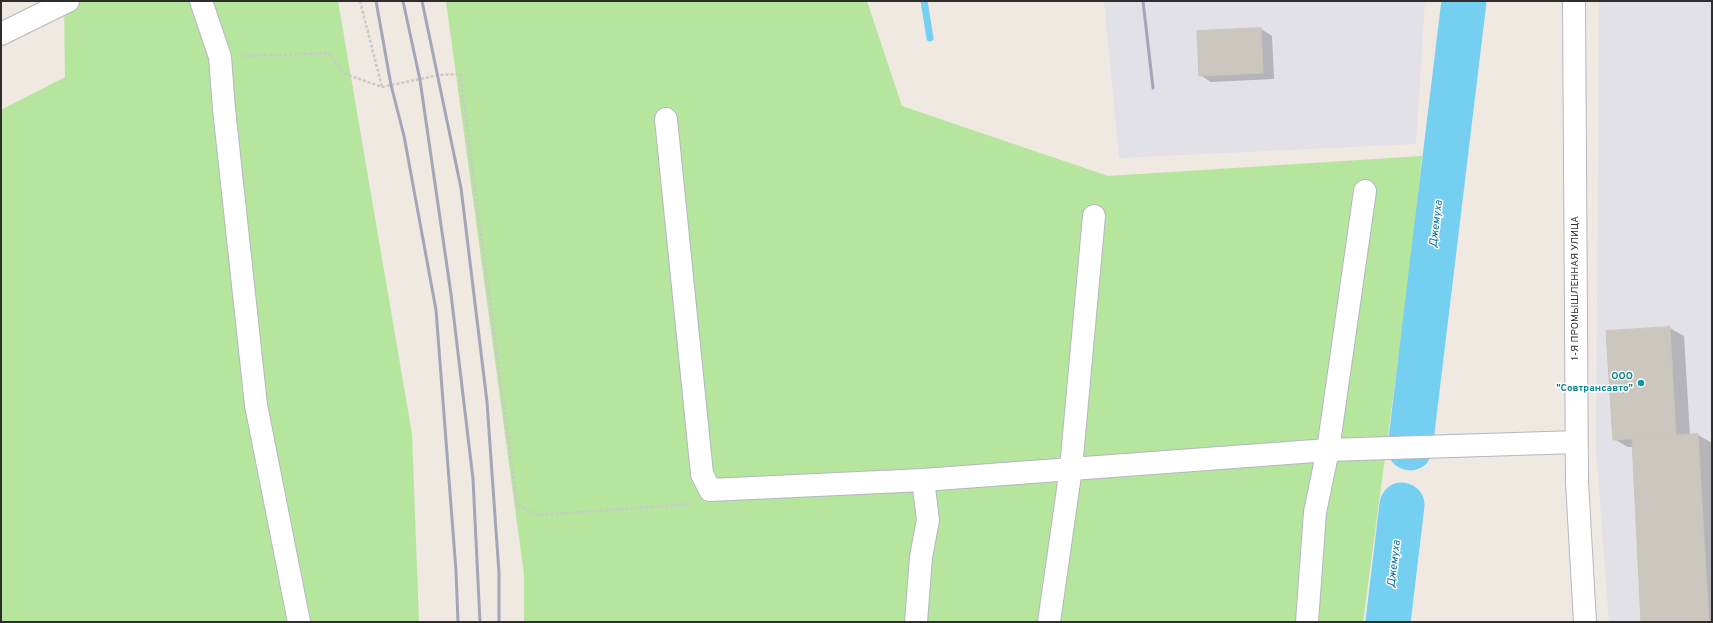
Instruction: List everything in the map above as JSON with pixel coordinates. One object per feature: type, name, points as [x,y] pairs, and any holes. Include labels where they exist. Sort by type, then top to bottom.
[{"type":"street","points":[[1,34],[68,1]]},
{"type":"street","points":[[201,1],[220,57],[224,109],[256,405],[299,622]]},
{"type":"street","name":"1-Я ПРОМЫШЛЕННАЯ УЛИЦА","points":[[1574,1],[1577,482],[1585,622]]},
{"type":"street","points":[[666,119],[702,474],[710,490],[923,480],[1328,450],[1577,442]]},
{"type":"street","points":[[1307,622],[1315,512],[1328,450],[1365,191]]},
{"type":"street","points":[[1049,622],[1071,468],[1094,216]]},
{"type":"street","points":[[916,622],[921,557],[928,520],[923,480]]},
{"type":"path","points":[[360,1],[382,87]]},
{"type":"path","points":[[220,57],[328,53],[345,74],[382,87],[439,75],[460,74],[517,505],[538,515],[695,504]]},
{"type":"shaded area","points":[[1104,1],[1425,1],[1416,144],[1119,158]]},
{"type":"shaded area","points":[[1599,1],[1712,1],[1712,622],[1609,622],[1596,450]]},
{"type":"green space","points":[[64,1],[338,1],[412,434],[419,622],[1,622],[1,110],[65,77]]},
{"type":"green space","points":[[446,1],[867,1],[902,106],[1108,176],[1422,156],[1410,270],[1363,622],[524,622],[524,574]]},
{"type":"building","points":[[1261,28],[1263,73],[1199,76],[1197,31]]},
{"type":"building","name":"ООО \"Совтрансавто\"","points":[[1670,327],[1676,436],[1613,440],[1606,331]]},
{"type":"building","points":[[1698,434],[1709,622],[1641,622],[1632,439]]},
{"type":"waterway","points":[[924,1],[930,38]]},
{"type":"waterway","name":"Джемуха","points":[[1410,448],[1464,1]]},
{"type":"waterway","name":"Джемуха","points":[[1388,622],[1402,505]]},
{"type":"railway","points":[[376,1],[391,85],[404,136],[436,310],[456,571],[458,622]]},
{"type":"railway","points":[[403,1],[420,80],[451,294],[473,479],[480,622]]},
{"type":"railway","points":[[422,1],[461,188],[487,402],[499,573],[499,622]]},
{"type":"railway","points":[[1143,1],[1153,88]]},
{"type":"place","name":"ООО \"Совтрансавто\"","points":[[1641,383]]}]
